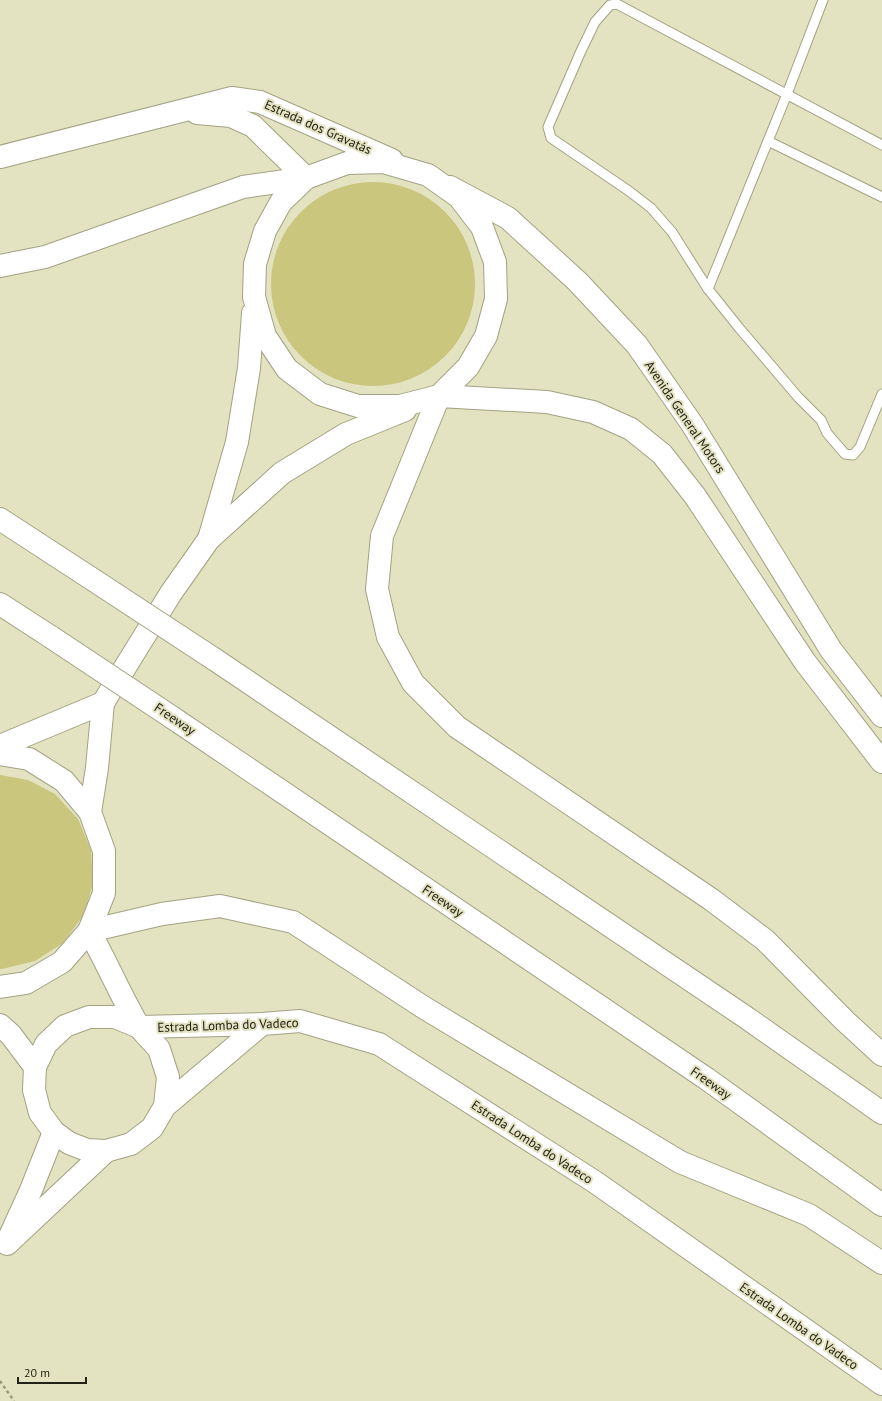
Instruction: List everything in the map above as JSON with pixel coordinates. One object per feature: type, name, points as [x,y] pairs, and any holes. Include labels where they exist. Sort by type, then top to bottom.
[{"type":"main road","name":"Estrada dos Gravatás","points":[[0,157],[232,98],[260,102],[428,176]]},
{"type":"main road","name":"Estrada dos Gravatás","points":[[180,111],[230,116],[253,126],[306,178]]},
{"type":"main road","name":"Estrada dos Gravatás","points":[[0,146],[45,146]]},
{"type":"main road","points":[[0,266],[45,257],[243,187],[306,178],[346,163],[383,162],[428,176],[459,197],[482,227],[494,262],[496,299],[486,336],[468,368],[439,396],[346,434],[282,473],[209,539],[171,593],[103,703],[97,768],[90,812]]},
{"type":"main road","name":"Avenida General Motors","points":[[428,176],[508,218],[578,282],[637,345],[692,424],[831,650],[882,716]]},
{"type":"main road","points":[[209,539],[238,442],[249,368],[255,264],[265,232],[281,202],[306,178]]},
{"type":"main road","points":[[254,297],[265,336],[287,369],[320,394],[358,406],[400,406],[439,396],[547,402],[593,412],[631,429],[662,454],[694,496],[806,662],[882,762]]},
{"type":"main road","points":[[439,396],[382,536],[377,589],[388,637],[413,683],[457,727],[706,895],[765,940],[845,1021],[882,1055]]},
{"type":"main road","points":[[0,519],[214,659],[737,1011],[882,1113]]},
{"type":"main road","name":"Freeway","points":[[0,604],[173,718],[707,1079],[882,1205]]},
{"type":"main road","points":[[0,746],[103,703]]},
{"type":"main road","points":[[0,754],[29,759],[64,781],[90,812],[104,851],[104,893],[89,931],[62,962],[26,983],[0,987]]},
{"type":"main road","points":[[89,931],[162,914],[220,906],[293,922],[424,1007],[680,1162],[810,1215],[882,1263]]},
{"type":"main road","points":[[89,931],[105,959],[122,998],[139,1027],[159,1048],[168,1077],[165,1106]]},
{"type":"main road","points":[[139,1027],[115,1017],[89,1017],[65,1026],[46,1044],[35,1067],[34,1090],[40,1113],[54,1132],[69,1143],[87,1150],[106,1151],[131,1144],[152,1128],[165,1106],[262,1024]]},
{"type":"main road","name":"Estrada Lomba do Vadeco","points":[[139,1027],[262,1024],[300,1021],[378,1044],[595,1182],[882,1384]]},
{"type":"main road","points":[[0,1025],[10,1035],[35,1067]]},
{"type":"main road","points":[[3,1248],[31,1190],[54,1132]]},
{"type":"main road","points":[[3,1248],[106,1151]]},
{"type":"lane","points":[[708,289],[787,94],[823,0]]},
{"type":"lane","points":[[882,145],[617,4],[610,5],[595,22],[548,127],[551,138],[629,191],[651,208],[672,232],[708,289],[740,330],[778,375],[821,420],[827,433],[845,454],[853,455],[860,446],[882,394]]},
{"type":"lane","points":[[768,141],[882,197]]},
{"type":"path","points":[[0,1381],[14,1401]]},
{"type":"shaded area","points":[[373,182],[403,186],[421,194],[438,205],[452,219],[463,236],[471,254],[475,284],[471,314],[463,332],[452,349],[438,363],[421,374],[403,382],[373,386],[343,382],[325,374],[308,363],[294,349],[283,332],[275,314],[271,284],[275,254],[283,236],[294,219],[308,205],[325,194],[343,186]]},
{"type":"shaded area","points":[[0,775],[28,780],[55,794],[78,819],[91,850],[93,884],[83,916],[63,943],[35,961],[2,969],[0,969]]}]
